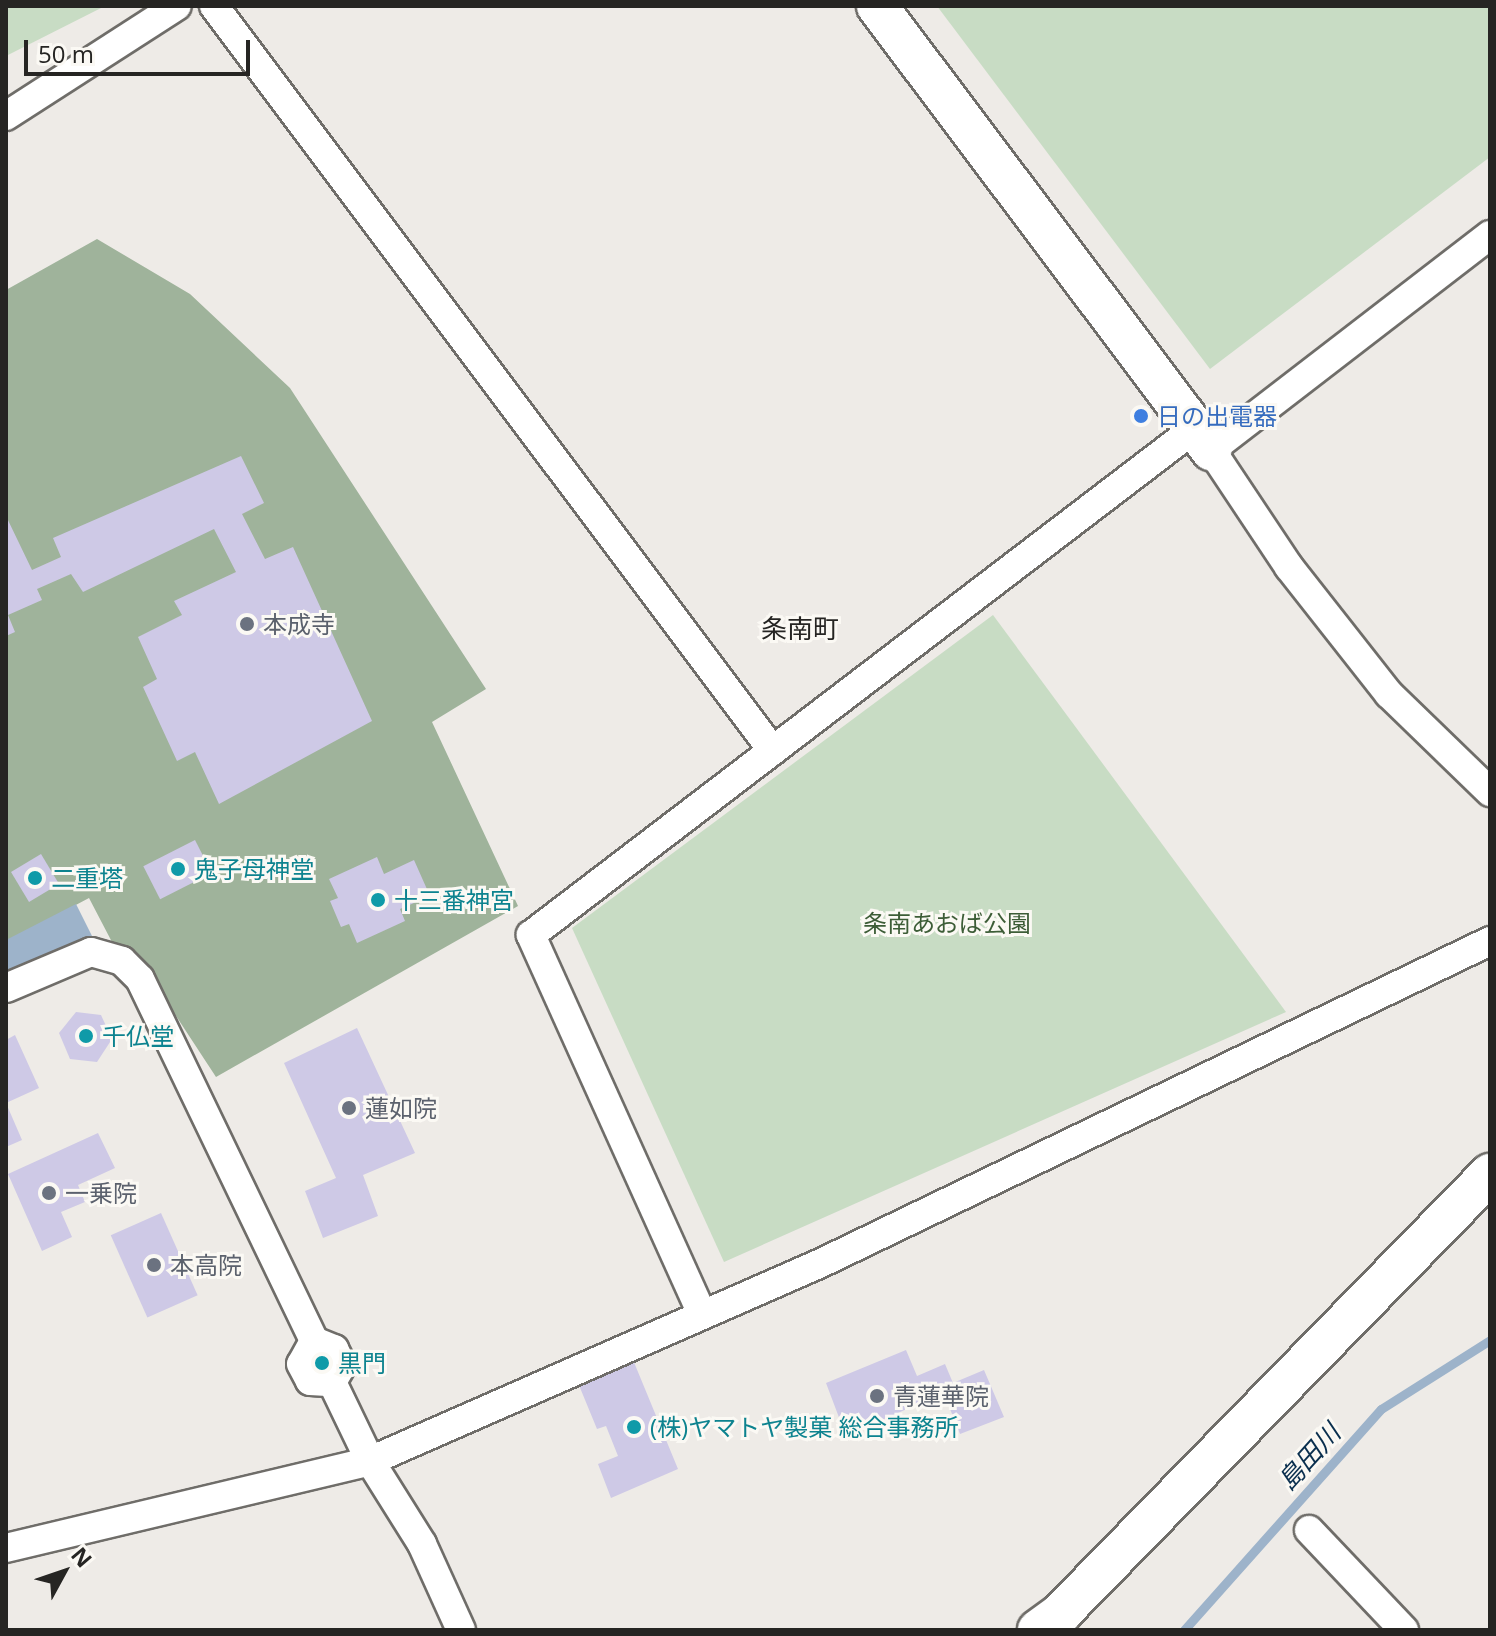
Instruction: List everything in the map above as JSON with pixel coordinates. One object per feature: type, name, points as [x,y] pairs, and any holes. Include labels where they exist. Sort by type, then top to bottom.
[{"type":"street","points":[[6,116],[177,6]]},
{"type":"street","points":[[214,6],[773,751]]},
{"type":"street","points":[[877,6],[1202,440],[1289,567],[1389,694],[1490,792]]},
{"type":"street","points":[[702,1314],[531,935],[773,751],[1490,235]]},
{"type":"street","points":[[6,1548],[370,1461],[819,1264],[1490,941]]},
{"type":"street","points":[[6,988],[91,952],[122,961],[140,979],[314,1341],[334,1349],[342,1365],[332,1382],[370,1461],[422,1544],[461,1630]]},
{"type":"street","points":[[1038,1630],[1061,1613],[1490,1174]]},
{"type":"street","points":[[1309,1530],[1404,1630]]},
{"type":"green space","points":[[6,6],[105,6],[6,56]]},
{"type":"green space","points":[[937,6],[1490,6],[1490,157],[1210,369]]},
{"type":"green space","points":[[97,239],[190,294],[290,388],[486,689],[432,722],[518,906],[216,1077],[161,993],[113,944],[89,898],[6,942],[6,290]]},
{"type":"green space","name":"条南あおば公園","points":[[993,615],[1286,1012],[724,1262],[572,928]]},
{"type":"water","points":[[76,904],[92,936],[6,979],[6,940]]},
{"type":"building","name":"本成寺","points":[[241,456],[264,503],[242,514],[265,559],[293,547],[372,721],[219,804],[195,752],[177,761],[143,687],[157,679],[138,637],[182,615],[174,601],[236,572],[214,529],[83,592],[71,574],[37,589],[42,600],[8,615],[15,632],[6,636],[6,516],[32,570],[61,557],[53,538]]},
{"type":"building","name":"鬼子母神堂","points":[[195,840],[212,873],[160,899],[143,866]]},
{"type":"building","name":"二重塔","points":[[41,854],[59,884],[29,902],[11,872]]},
{"type":"building","name":"十三番神宮","points":[[377,857],[384,874],[414,860],[430,896],[400,909],[405,921],[357,943],[349,924],[341,927],[330,901],[338,898],[329,879]]},
{"type":"building","name":"千仏堂","points":[[76,1012],[101,1015],[112,1039],[97,1062],[70,1059],[59,1033]]},
{"type":"building","name":"蓮如院","points":[[357,1028],[415,1153],[363,1175],[378,1216],[323,1238],[305,1191],[336,1178],[284,1063]]},
{"type":"building","points":[[15,1035],[39,1088],[6,1103],[6,1040]]},
{"type":"building","points":[[6,1103],[22,1140],[6,1147]]},
{"type":"building","name":"一乗院","points":[[98,1133],[115,1168],[78,1185],[85,1202],[61,1212],[72,1237],[42,1251],[8,1174]]},
{"type":"building","name":"本高院","points":[[161,1213],[198,1295],[147,1318],[111,1235]]},
{"type":"building","name":"青蓮華院","points":[[906,1350],[917,1376],[945,1364],[953,1383],[984,1370],[1004,1417],[960,1434],[940,1384],[922,1391],[925,1401],[846,1436],[826,1383]]},
{"type":"building","name":"(株)ヤマトヤ製菓 総合事務所","points":[[631,1355],[678,1469],[611,1498],[598,1464],[618,1456],[606,1426],[597,1429],[576,1378]]},
{"type":"waterway","name":"島田川","points":[[1184,1630],[1381,1409],[1490,1340]]},
{"type":"place","name":"日の出電器","points":[[1141,416]]},
{"type":"place","name":"本成寺","points":[[247,624]]},
{"type":"place","name":"鬼子母神堂","points":[[178,869]]},
{"type":"place","name":"二重塔","points":[[35,878]]},
{"type":"place","name":"十三番神宮","points":[[378,900]]},
{"type":"place","name":"千仏堂","points":[[86,1036]]},
{"type":"place","name":"蓮如院","points":[[349,1108]]},
{"type":"place","name":"一乗院","points":[[49,1193]]},
{"type":"place","name":"本高院","points":[[154,1265]]},
{"type":"place","name":"黒門","points":[[322,1363]]},
{"type":"place","name":"青蓮華院","points":[[877,1396]]},
{"type":"place","name":"(株)ヤマトヤ製菓 総合事務所","points":[[634,1427]]},
{"type":"district","name":"条南町","points":[[800,629]]}]
